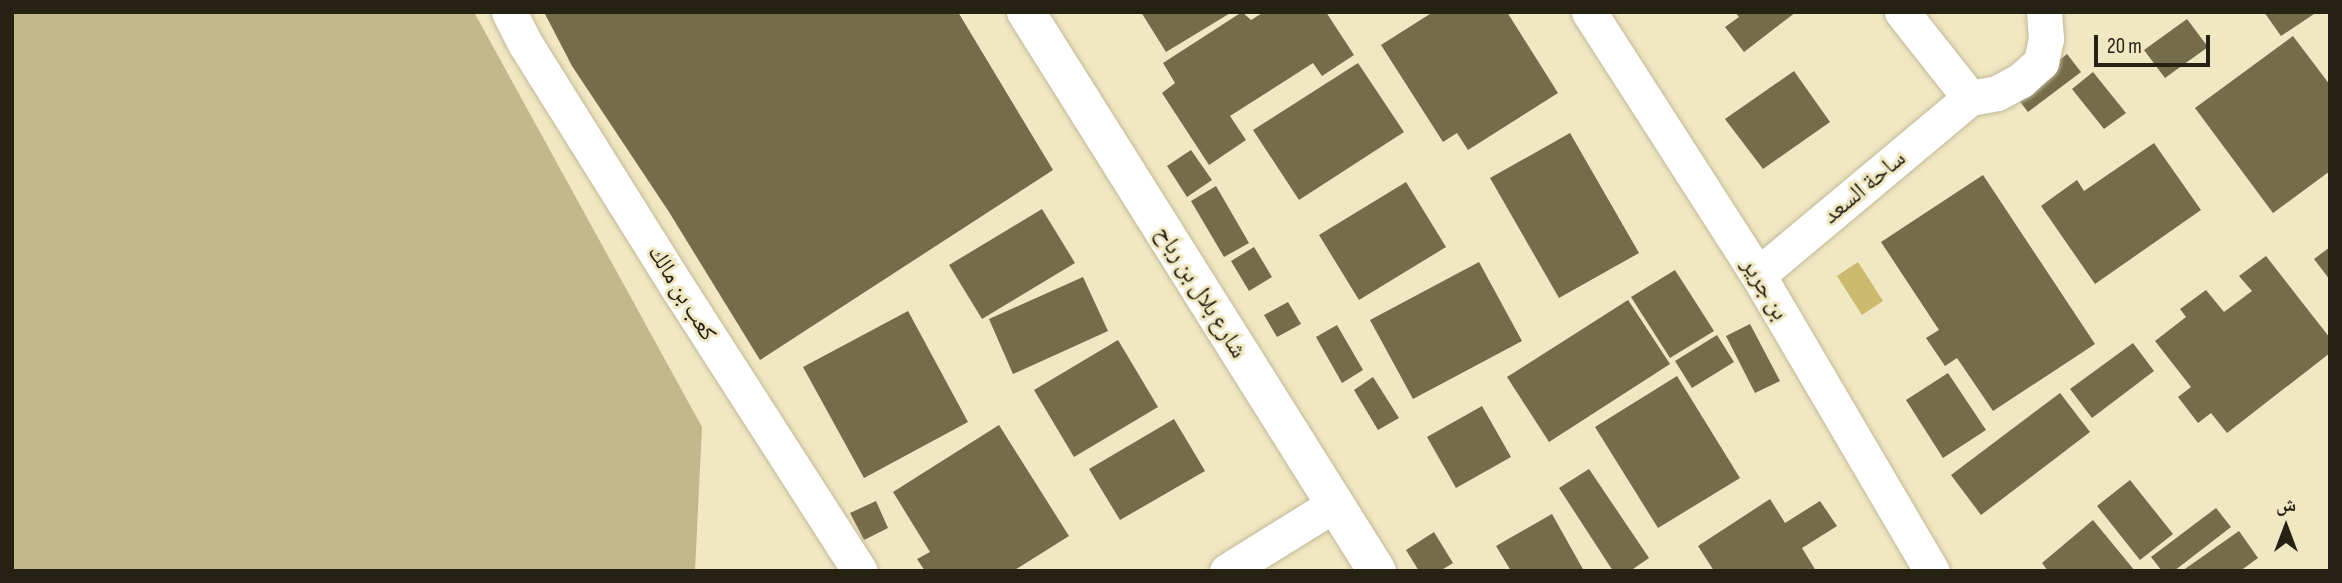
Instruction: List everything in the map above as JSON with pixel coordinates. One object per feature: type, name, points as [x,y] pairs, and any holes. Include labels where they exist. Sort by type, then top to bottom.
[{"type":"street","name":"كعب بن مالك","points":[[509,12],[526,45],[678,288],[860,571]]},
{"type":"street","name":"شارع بلال بن رباح","points":[[1026,12],[1377,571]]},
{"type":"street","name":"بن جرير","points":[[1588,12],[1758,275],[1932,571]]},
{"type":"street","points":[[1902,12],[1970,98]]},
{"type":"street","name":"ساحة السعد","points":[[1758,275],[1970,98],[1997,93],[2021,80],[2041,62],[2046,39],[2044,12]]},
{"type":"street","points":[[1227,571],[1335,504]]},
{"type":"shaded area","points":[[12,12],[474,12],[702,427],[695,571],[12,571]]},
{"type":"shaded area","points":[[1858,262],[1883,301],[1862,315],[1837,276]]},
{"type":"building","points":[[544,12],[958,12],[1053,170],[760,360],[669,212],[572,66]]},
{"type":"building","points":[[1141,12],[1232,12],[1166,52]]},
{"type":"building","points":[[1242,12],[1251,20],[1264,12],[1326,12],[1354,55],[1322,76],[1313,63],[1230,116],[1246,140],[1209,165],[1162,93],[1175,83],[1163,63]]},
{"type":"building","points":[[1433,12],[1507,12],[1558,93],[1468,150],[1457,133],[1443,142],[1381,45]]},
{"type":"building","points":[[1735,12],[1796,12],[1744,52],[1725,27],[1739,17]]},
{"type":"building","points":[[2264,12],[2317,12],[2281,36]]},
{"type":"building","points":[[2187,19],[2208,47],[2165,78],[2144,50]]},
{"type":"building","points":[[2293,36],[2330,85],[2330,171],[2273,213],[2195,108]]},
{"type":"building","points":[[2067,54],[2081,72],[2028,112],[2015,95]]},
{"type":"building","points":[[1358,63],[1404,132],[1299,200],[1253,130]]},
{"type":"building","points":[[1794,71],[1830,122],[1763,169],[1725,119]]},
{"type":"building","points":[[2093,72],[2126,113],[2104,129],[2072,89]]},
{"type":"building","points":[[1570,133],[1639,253],[1559,298],[1490,178]]},
{"type":"building","points":[[2154,143],[2201,210],[2095,284],[2041,206],[2077,180],[2084,191]]},
{"type":"building","points":[[1191,150],[1212,180],[1187,197],[1167,166]]},
{"type":"building","points":[[1983,175],[2095,344],[1993,411],[1957,358],[1945,366],[1926,338],[1939,330],[1881,242]]},
{"type":"building","points":[[1406,182],[1446,247],[1359,300],[1319,235]]},
{"type":"building","points":[[1216,186],[1249,243],[1224,257],[1191,201]]},
{"type":"building","points":[[1042,209],[1075,263],[982,319],[949,265]]},
{"type":"building","points":[[1254,247],[1272,277],[1249,291],[1231,261]]},
{"type":"building","points":[[2330,247],[2330,280],[2314,259]]},
{"type":"building","points":[[2266,256],[2330,338],[2330,353],[2227,433],[2211,413],[2198,423],[2178,397],[2191,387],[2155,341],[2186,317],[2180,309],[2206,290],[2224,312],[2252,291],[2239,276]]},
{"type":"building","points":[[1479,262],[1522,341],[1413,399],[1370,320]]},
{"type":"building","points":[[1675,270],[1714,331],[1670,358],[1631,297]]},
{"type":"building","points":[[1083,277],[1108,331],[1013,374],[989,319]]},
{"type":"building","points":[[1628,300],[1670,364],[1549,442],[1507,377]]},
{"type":"building","points":[[1288,302],[1301,324],[1277,337],[1264,315]]},
{"type":"building","points":[[908,311],[968,422],[864,478],[803,367]]},
{"type":"building","points":[[1750,324],[1780,381],[1755,393],[1726,336]]},
{"type":"building","points":[[1337,325],[1363,370],[1342,383],[1316,337]]},
{"type":"building","points":[[1717,335],[1734,362],[1692,388],[1675,361]]},
{"type":"building","points":[[1118,340],[1158,407],[1074,457],[1034,390]]},
{"type":"building","points":[[2133,343],[2154,371],[2092,418],[2070,389]]},
{"type":"building","points":[[1948,373],[1986,430],[1943,458],[1906,400]]},
{"type":"building","points":[[1677,376],[1740,478],[1658,528],[1595,427]]},
{"type":"building","points":[[1373,377],[1399,418],[1378,430],[1354,390]]},
{"type":"building","points":[[2060,393],[2090,432],[1981,515],[1951,475]]},
{"type":"building","points":[[1482,406],[1511,457],[1456,488],[1427,437]]},
{"type":"building","points":[[1174,419],[1205,471],[1120,520],[1089,469]]},
{"type":"building","points":[[999,425],[1069,536],[1013,571],[925,571],[917,559],[930,552],[893,492]]},
{"type":"building","points":[[1589,469],[1649,558],[1630,571],[1613,571],[1559,488]]},
{"type":"building","points":[[2130,480],[2173,534],[2140,560],[2097,506]]},
{"type":"building","points":[[1770,499],[1785,523],[1820,501],[1837,526],[1802,548],[1816,571],[1714,571],[1698,546]]},
{"type":"building","points":[[876,501],[888,528],[864,540],[850,513]]},
{"type":"building","points":[[2216,508],[2231,527],[2174,571],[2162,571],[2151,557]]},
{"type":"building","points":[[1552,514],[1584,571],[1511,571],[1496,546]]},
{"type":"building","points":[[2093,520],[2135,571],[2048,571],[2042,563]]},
{"type":"building","points":[[2239,531],[2258,558],[2240,571],[2182,571]]},
{"type":"building","points":[[1434,532],[1453,563],[1440,571],[1419,571],[1406,550]]}]
